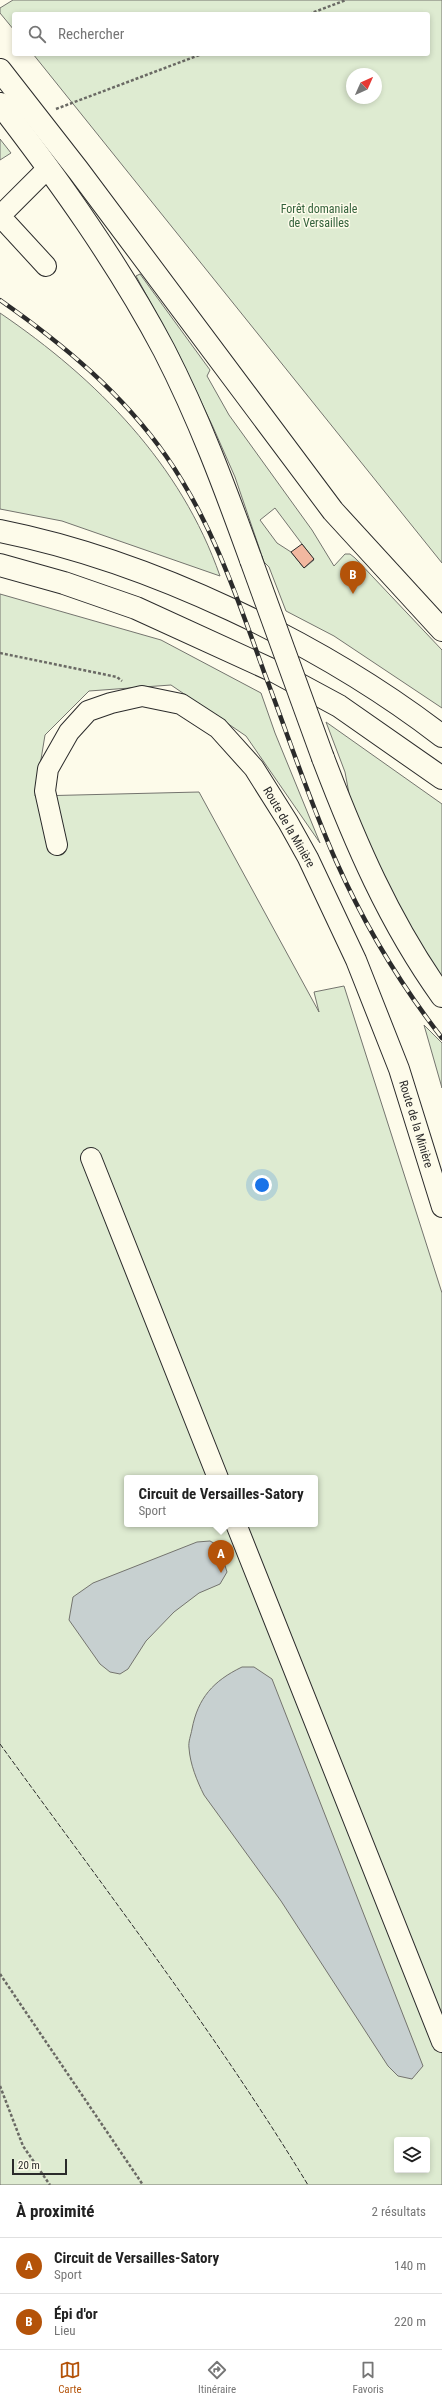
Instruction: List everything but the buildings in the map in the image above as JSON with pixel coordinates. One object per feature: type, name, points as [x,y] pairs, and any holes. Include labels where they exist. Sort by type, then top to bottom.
[{"type":"highway","points":[[0,70],[78,170],[333,511],[442,630]]},
{"type":"highway","points":[[0,104],[48,168],[111,258],[164,350],[210,448],[323,758],[354,837],[385,905],[442,996]]},
{"type":"highway","points":[[0,531],[74,550],[144,574],[222,606],[302,646],[358,677],[442,736]]},
{"type":"highway","points":[[0,565],[64,582],[136,608],[276,672],[339,706],[442,778]]},
{"type":"street","points":[[46,266],[0,216],[48,168]]},
{"type":"street","name":"Route de la Minière","points":[[57,845],[45,791],[48,769],[69,732],[88,711],[111,703],[142,696],[181,704],[218,728],[254,768],[288,822],[308,858],[356,960],[399,1069],[442,1207]]},
{"type":"street","points":[[91,1158],[217,1475]]},
{"type":"street","points":[[237,1527],[442,2042]]},
{"type":"path","points":[[314,12],[346,0]]},
{"type":"path","points":[[54,109],[197,56]]},
{"type":"path","points":[[0,653],[117,677],[142,696]]},
{"type":"path","points":[[0,1974],[142,2185]]},
{"type":"path","points":[[0,2086],[23,2146],[50,2185]]},
{"type":"green space","name":"Forêt domaniale de Versailles","points":[[13,0],[442,0],[442,563],[35,56],[430,56],[430,12],[12,12],[12,28],[0,13],[0,8]]},
{"type":"green space","points":[[0,139],[11,153],[0,160]]},
{"type":"green space","points":[[140,274],[210,370],[207,376],[229,415],[312,530],[334,566],[345,554],[350,554],[442,650],[442,708],[334,636],[286,611],[269,567],[264,562],[235,477],[213,427],[178,353],[136,276]],"holes":[[[275,508],[314,560],[304,568],[291,552],[277,543],[260,520]]]},
{"type":"green space","points":[[0,313],[70,366],[132,427],[159,461],[183,497],[203,535],[220,576],[62,521],[0,509]]},
{"type":"green space","points":[[0,594],[161,640],[261,693],[275,733],[320,843],[246,736],[171,685],[89,691],[45,735],[35,796],[199,792],[319,1012],[314,992],[344,986],[442,1293],[442,2185],[0,2185]]},
{"type":"green space","points":[[326,722],[442,804],[442,979],[419,945],[387,886],[350,799],[345,772]]},
{"type":"green space","points":[[424,1025],[442,1043],[442,1088]]},
{"type":"shaded area","points":[[210,1541],[219,1546],[227,1572],[220,1584],[199,1593],[174,1612],[146,1641],[128,1669],[120,1674],[110,1672],[100,1664],[69,1620],[73,1597],[93,1583],[197,1542]]},
{"type":"shaded area","points":[[242,1667],[254,1667],[272,1679],[423,2066],[412,2079],[398,2076],[388,2066],[281,1901],[204,1795],[196,1778],[192,1766],[189,1746],[198,1708],[208,1692],[215,1685],[232,1672]]},
{"type":"railway","points":[[0,300],[69,352],[111,391],[149,433],[182,481],[210,534],[233,588],[317,815],[336,861],[358,908],[397,975],[442,1038]]},
{"type":"fence","points":[[0,1744],[197,2016],[272,2128],[308,2185]]},
{"type":"place","name":"Épi d'or","points":[[353,594]]},
{"type":"place","name":"Circuit de Versailles-Satory","points":[[221,1573]]}]
